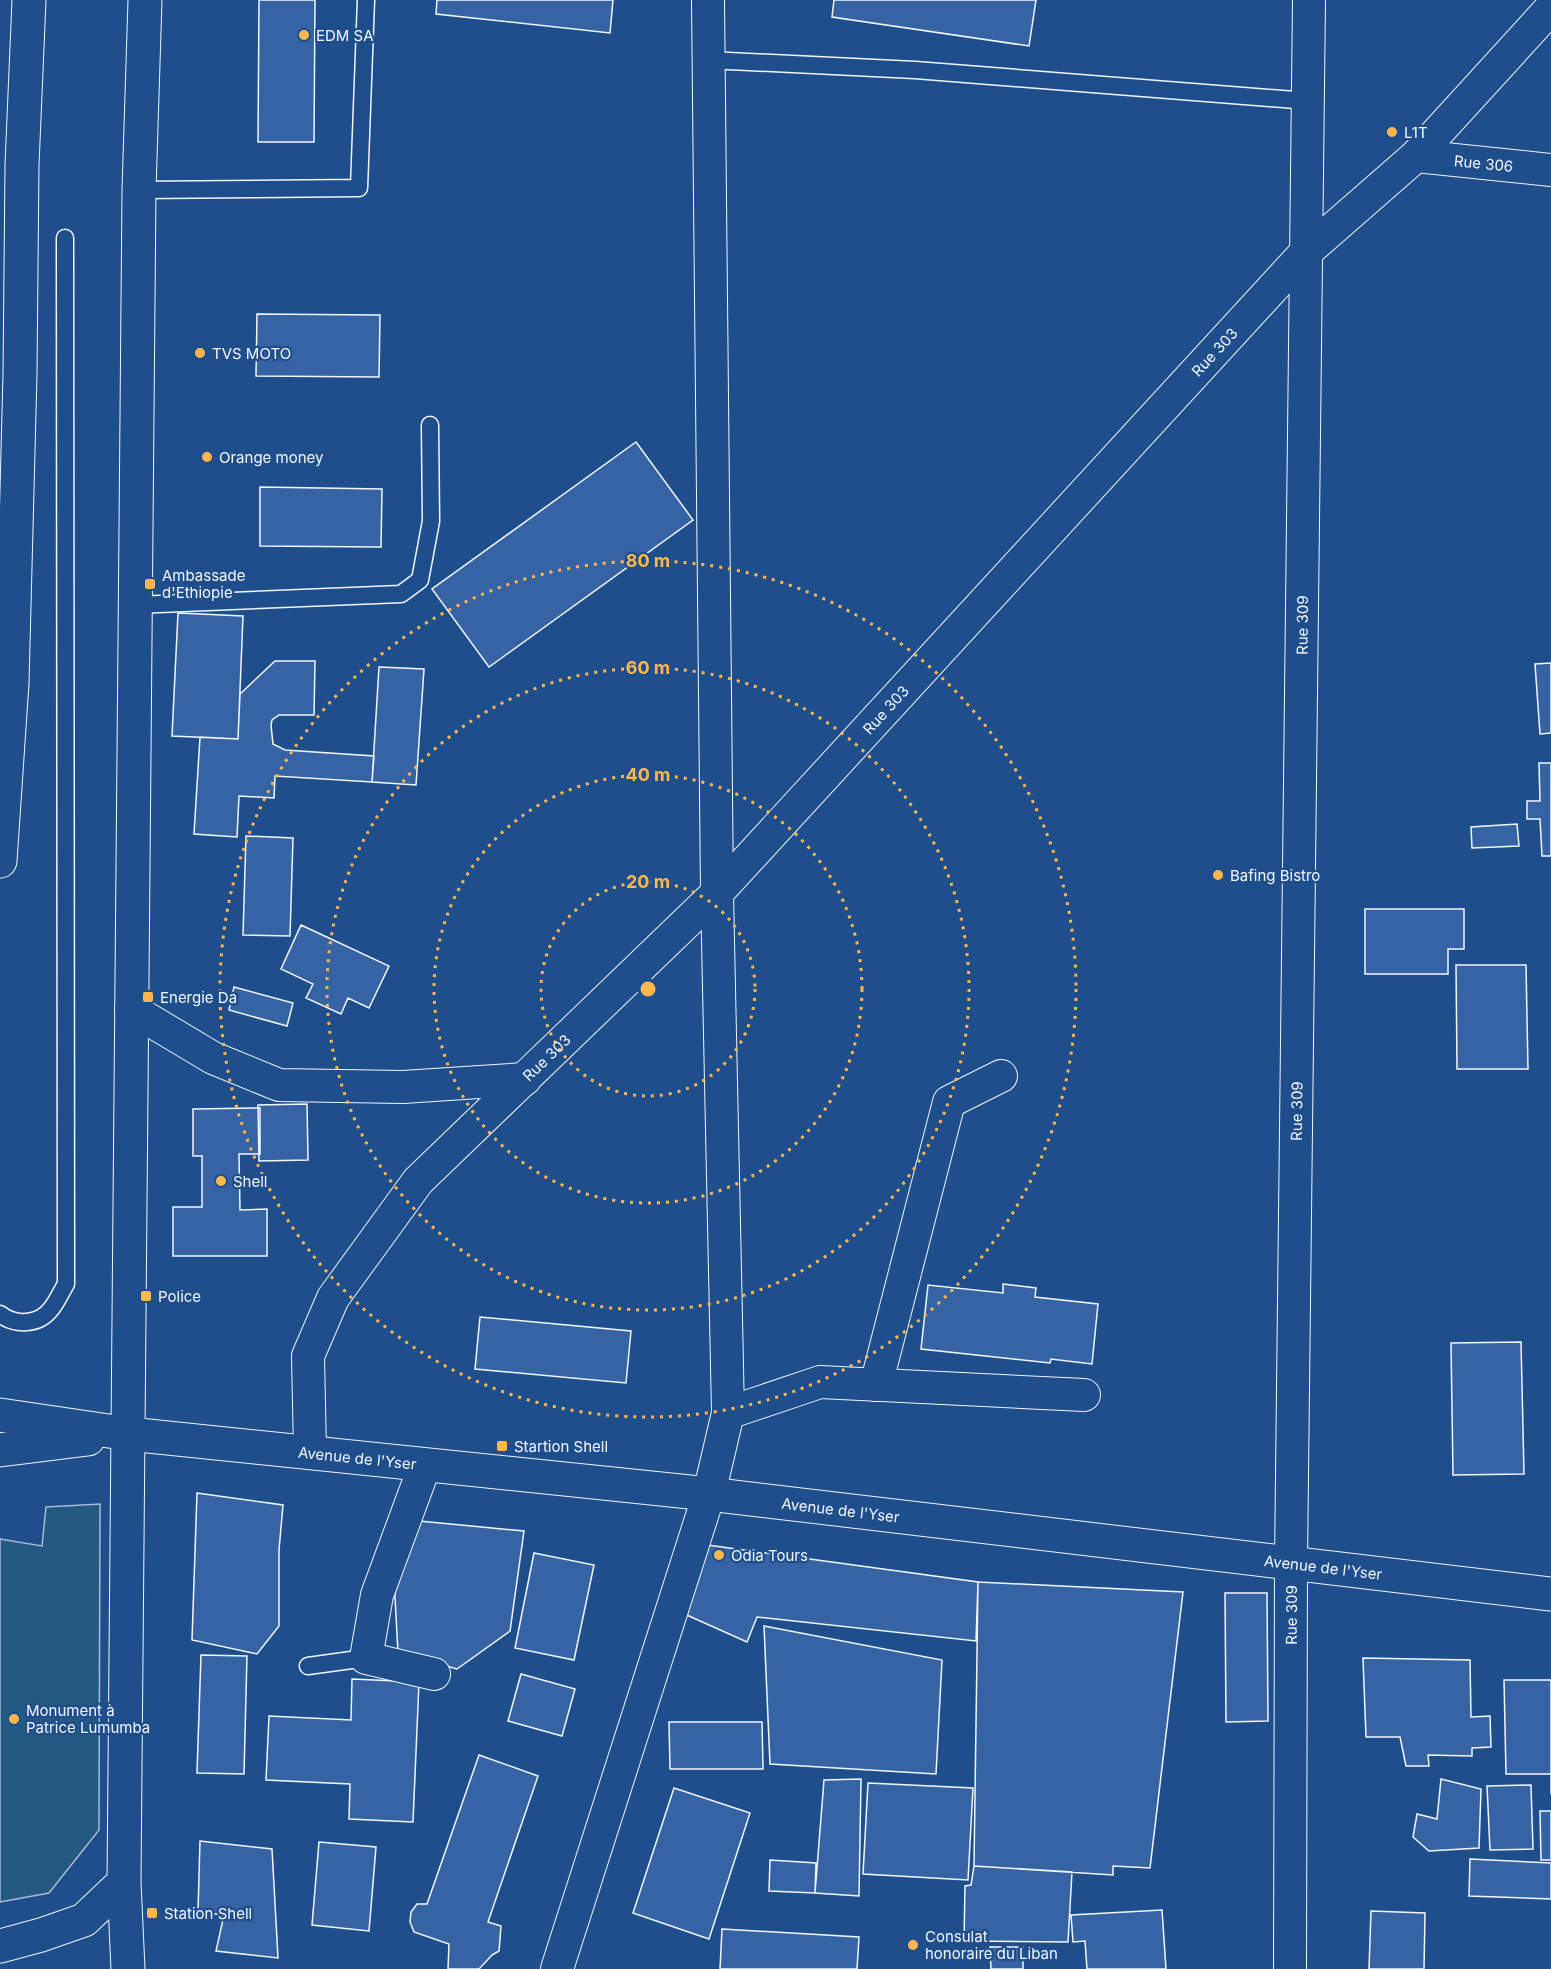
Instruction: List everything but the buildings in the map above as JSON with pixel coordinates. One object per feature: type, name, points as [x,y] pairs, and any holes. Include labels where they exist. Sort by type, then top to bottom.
[{"type":"main road","points":[[0,861],[6,682],[10,374],[22,165],[28,0]]},
{"type":"main road","points":[[128,1969],[123,1882],[139,190],[145,0]]},
{"type":"main road","points":[[0,1415],[129,1434]]},
{"type":"main road","points":[[0,1450],[129,1434]]},
{"type":"main road","name":"Avenue de l'Yser","points":[[129,1434],[709,1494],[1551,1594]]},
{"type":"main road","points":[[0,1946],[84,1920],[123,1882]]},
{"type":"street","points":[[557,1969],[709,1494],[728,1413],[717,892],[708,0]]},
{"type":"street","name":"Rue 309","points":[[1290,1969],[1291,1563],[1309,0]]},
{"type":"street","name":"Rue 303","points":[[310,1452],[308,1356],[333,1298],[418,1181],[717,892],[1305,253],[1416,156],[1551,8]]},
{"type":"street","name":"Rue 306","points":[[1416,156],[1551,170]]},
{"type":"street","points":[[131,1010],[213,1058],[279,1085],[403,1087],[525,1079]]},
{"type":"street","points":[[876,1385],[949,1102],[1001,1076]]},
{"type":"street","points":[[728,1413],[820,1382],[1084,1395]]},
{"type":"street","points":[[425,1465],[377,1595],[366,1658],[434,1674]]},
{"type":"lane","points":[[139,190],[359,188],[366,0]]},
{"type":"lane","points":[[708,60],[915,70],[1308,101]]},
{"type":"lane","points":[[0,1314],[8,1320],[32,1323],[51,1311],[66,1284],[66,238]]},
{"type":"lane","points":[[135,605],[401,594],[420,580],[431,521],[430,425]]},
{"type":"lane","points":[[308,1666],[366,1658]]},
{"type":"shaded area","points":[[100,1504],[99,1830],[49,1893],[0,1902],[0,1539],[42,1546],[46,1507]]},
{"type":"place","name":"EDM SA","points":[[304,35]]},
{"type":"place","name":"L1T","points":[[1392,132]]},
{"type":"place","name":"TVS MOTO","points":[[200,353]]},
{"type":"place","name":"Orange money","points":[[207,457]]},
{"type":"place","name":"Ambassade d'Ethiopie","points":[[150,584]]},
{"type":"place","name":"Bafing Bistro","points":[[1218,875]]},
{"type":"place","name":"Energie Da","points":[[148,997]]},
{"type":"place","name":"Shell","points":[[221,1181]]},
{"type":"place","name":"Police","points":[[146,1296]]},
{"type":"place","name":"Startion Shell","points":[[502,1446]]},
{"type":"place","name":"Odia Tours","points":[[719,1555]]},
{"type":"place","name":"Monument à Patrice Lumumba","points":[[14,1719]]},
{"type":"place","name":"Station Shell","points":[[152,1913]]},
{"type":"place","name":"Consulat honoraire du Liban","points":[[913,1945]]}]
